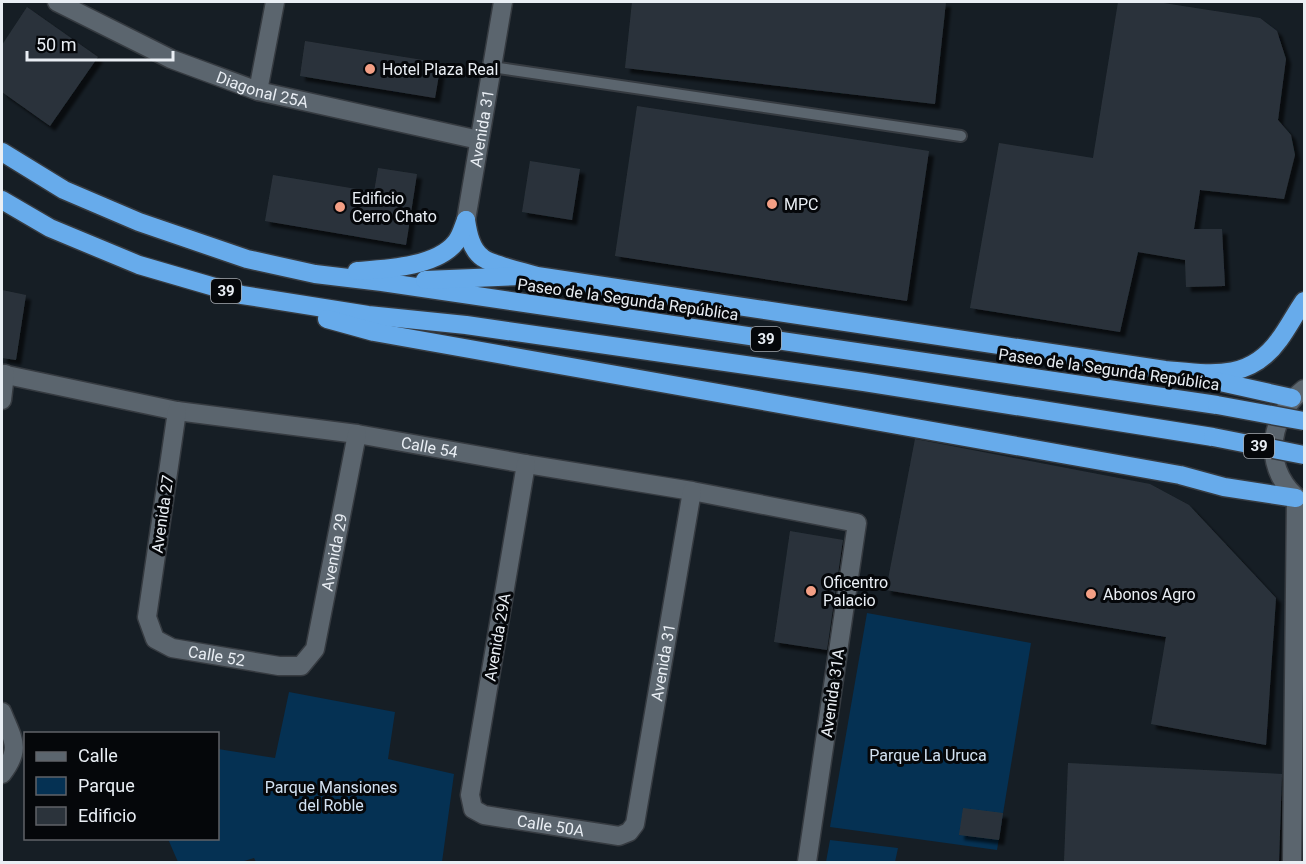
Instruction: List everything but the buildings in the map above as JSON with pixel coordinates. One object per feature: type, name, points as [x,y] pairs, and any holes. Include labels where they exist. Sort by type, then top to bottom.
[{"type":"highway","name":"Paseo de la Segunda República","points":[[2,152],[64,190],[139,222],[247,259],[315,274],[1217,405],[1305,421]]},
{"type":"highway","name":"39","points":[[2,200],[50,228],[139,265],[242,296],[368,315],[466,324],[852,380],[1213,437],[1305,454]]},
{"type":"highway","points":[[2,215],[50,228]]},
{"type":"highway","points":[[315,274],[392,268],[431,259],[456,242],[466,220]]},
{"type":"highway","points":[[466,220],[474,248],[483,259],[537,276],[1165,370],[1298,394]]},
{"type":"highway","points":[[382,282],[537,276]]},
{"type":"highway","points":[[242,296],[374,332],[1180,475],[1224,487],[1300,500]]},
{"type":"highway","points":[[1165,370],[1220,374],[1238,371],[1263,357],[1279,340],[1305,301]]},
{"type":"street","name":"Diagonal 25A","points":[[57,2],[171,59],[258,92],[479,140]]},
{"type":"street","points":[[258,92],[275,2]]},
{"type":"street","name":"Avenida 31","points":[[466,220],[503,2]]},
{"type":"street","points":[[2,400],[3,374]]},
{"type":"street","name":"Calle 54","points":[[3,374],[177,411],[357,434],[692,491],[857,523]]},
{"type":"street","points":[[1292,862],[1300,500],[1281,478],[1274,456],[1275,433],[1283,411],[1298,394]]},
{"type":"street","name":"Avenida 27","points":[[147,617],[177,411]]},
{"type":"street","name":"Avenida 29","points":[[301,666],[315,649],[357,434]]},
{"type":"street","name":"Avenida 29A","points":[[473,809],[470,795],[526,464]]},
{"type":"street","name":"Avenida 31","points":[[629,832],[635,824],[692,491]]},
{"type":"street","name":"Avenida 31A","points":[[807,862],[857,523]]},
{"type":"street","name":"Calle 52","points":[[147,617],[155,639],[172,648],[279,666],[301,666]]},
{"type":"street","points":[[2,712],[14,742],[12,760],[2,774]]},
{"type":"street","name":"Calle 50A","points":[[473,809],[483,815],[619,836],[629,832]]},
{"type":"lane","points":[[492,67],[961,136]]},
{"type":"green space","name":"Parque La Uruca","points":[[867,613],[1031,643],[997,850],[830,827]]},
{"type":"green space","name":"Parque Mansiones del Roble","points":[[289,692],[395,712],[388,759],[454,774],[442,862],[256,862],[254,858],[241,862],[178,862],[168,840],[219,840],[219,749],[275,758]]},
{"type":"green space","points":[[830,840],[898,848],[895,862],[826,862]]},
{"type":"place","name":"Hotel Plaza Real","points":[[370,69]]},
{"type":"place","name":"MPC","points":[[772,204]]},
{"type":"place","name":"Edificio Cerro Chato","points":[[340,207]]},
{"type":"place","name":"Oficentro Palacio","points":[[811,591]]},
{"type":"place","name":"Abonos Agro","points":[[1091,594]]}]
